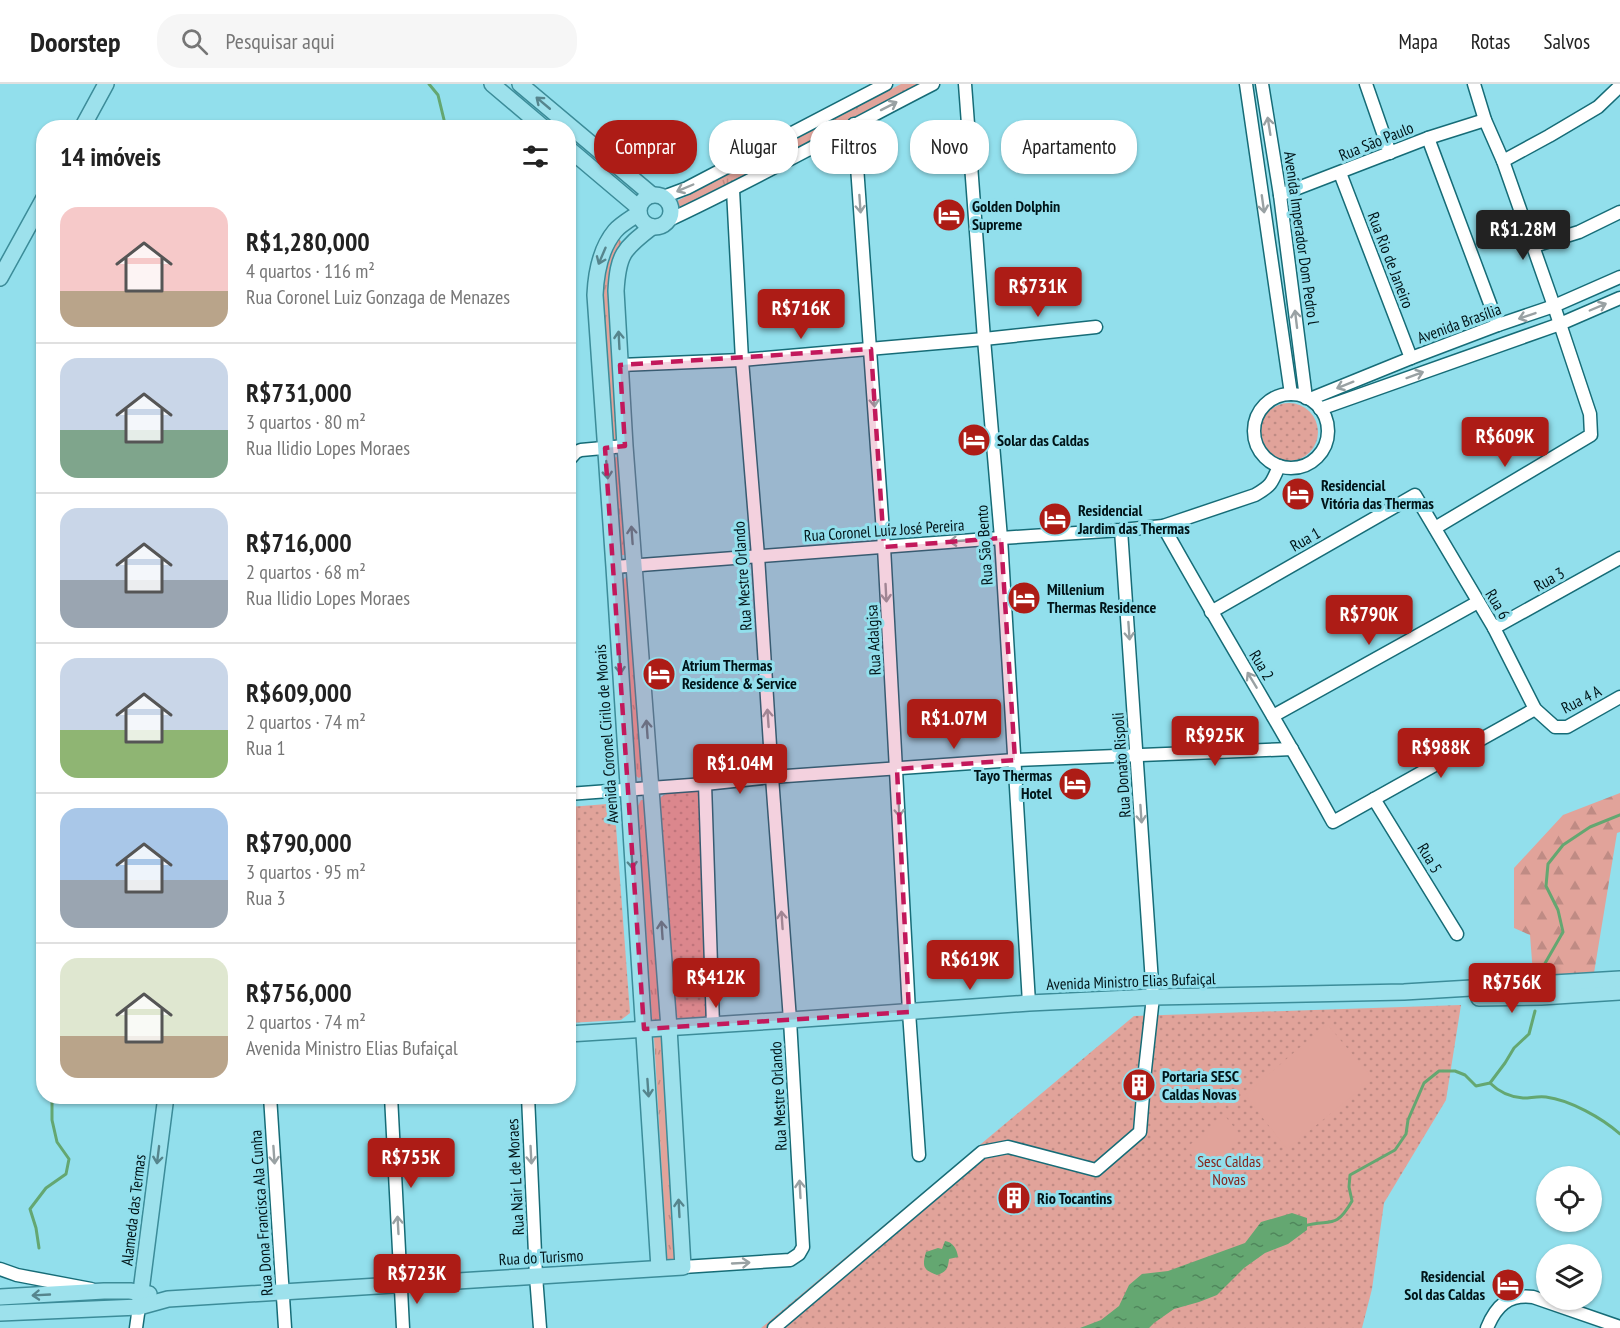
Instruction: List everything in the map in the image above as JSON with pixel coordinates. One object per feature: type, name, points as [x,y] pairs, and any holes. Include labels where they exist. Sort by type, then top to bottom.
[{"type":"main road","points":[[492,84],[535,120]]},
{"type":"main road","points":[[520,84],[564,120]]},
{"type":"main road","points":[[86,120],[103,86]]},
{"type":"main road","points":[[576,130],[670,204],[672,215],[662,226],[652,227],[632,243],[621,257],[617,271],[616,291],[625,446],[669,1028],[683,1267]]},
{"type":"main road","points":[[576,155],[639,210],[643,222],[652,227]]},
{"type":"main road","points":[[639,210],[644,200],[657,196]]},
{"type":"main road","name":"Avenida Coronel Cirilo de Morais","points":[[639,210],[616,230],[603,250],[598,263],[595,295],[659,1268]]},
{"type":"main road","points":[[0,278],[36,213]]},
{"type":"main road","points":[[616,230],[632,243]]},
{"type":"main road","name":"Avenida Ministro Elias Bufaiçal","points":[[576,1033],[1029,1003],[1153,997],[1404,992],[1620,979]]},
{"type":"main road","name":"Avenida Ministro Elias Bufaiçal","points":[[1404,992],[1454,998],[1541,997],[1620,992]]},
{"type":"main road","name":"Alameda das Termas","points":[[140,1299],[165,1104]]},
{"type":"main road","name":"Rua do Turismo","points":[[0,1313],[140,1299],[683,1267]]},
{"type":"main road","name":"Rua do Turismo","points":[[0,1297],[104,1291],[140,1299]]},
{"type":"street","points":[[657,196],[687,188],[886,84]]},
{"type":"street","points":[[862,120],[933,84]]},
{"type":"street","name":"Rua São Bento","points":[[965,84],[1001,538],[1029,1003]]},
{"type":"street","name":"Avenida Imperador Dom Pedro l","points":[[1246,84],[1292,394]]},
{"type":"street","name":"Avenida Imperador Dom Pedro l","points":[[1262,84],[1308,398]]},
{"type":"street","points":[[1366,84],[1390,153]]},
{"type":"street","points":[[1435,528],[1591,435],[1590,414],[1534,246],[1503,161],[1485,120],[1474,84]]},
{"type":"street","points":[[1503,161],[1598,107],[1620,86]]},
{"type":"street","name":"Rua São Paulo","points":[[1280,195],[1428,138],[1485,120]]},
{"type":"street","points":[[1428,138],[1498,326]]},
{"type":"street","points":[[669,220],[733,190],[810,148]]},
{"type":"street","name":"Rua Rio de Janeiro","points":[[1340,173],[1411,358]]},
{"type":"street","name":"Rua Adalgisa","points":[[858,174],[884,547],[919,1155]]},
{"type":"street","name":"Rua Mestre Orlando","points":[[733,190],[742,360],[790,1020],[803,1247]]},
{"type":"street","points":[[1534,246],[1579,232],[1620,212]]},
{"type":"street","name":"Avenida Brasília","points":[[1308,398],[1554,306],[1620,277]]},
{"type":"street","name":"Avenida Brasília","points":[[1320,409],[1560,324],[1620,298]]},
{"type":"street","points":[[620,365],[742,360],[1096,327]]},
{"type":"street","points":[[1292,394],[1308,398],[1320,409],[1326,419],[1328,430],[1326,442],[1312,461],[1290,468],[1279,466],[1261,452],[1256,442],[1254,430],[1256,419],[1261,409],[1280,396],[1292,394]]},
{"type":"street","points":[[576,452],[625,446]]},
{"type":"street","name":"Rua Coronel Luiz José Pereira","points":[[614,567],[1163,526],[1265,490],[1273,482],[1279,466]]},
{"type":"street","name":"Rua 6","points":[[1415,495],[1494,628],[1535,709],[1555,727]]},
{"type":"street","name":"Rua 1","points":[[1211,612],[1415,495]]},
{"type":"street","name":"Rua 2","points":[[1163,526],[1333,822]]},
{"type":"street","name":"Rua Donato Rispoli","points":[[774,1328],[982,1152],[1008,1147],[1095,1170],[1140,1132],[1144,1070],[1153,997],[1121,530]]},
{"type":"street","name":"Rua 3","points":[[1494,628],[1620,558]]},
{"type":"street","points":[[1273,716],[1478,602]]},
{"type":"street","name":"Rua 4 A","points":[[1555,727],[1567,727],[1620,697]]},
{"type":"street","name":"Rua 4 A","points":[[1333,822],[1535,709]]},
{"type":"street","points":[[576,793],[1015,760],[1292,749]]},
{"type":"street","points":[[705,784],[713,1026]]},
{"type":"street","name":"Rua 5","points":[[1374,799],[1457,934]]},
{"type":"street","name":"Rua Dona Francisca Ala Cunha","points":[[270,1104],[285,1328]]},
{"type":"street","points":[[391,1104],[403,1328]]},
{"type":"street","name":"Rua Nair L de Moraes","points":[[528,1104],[540,1328]]},
{"type":"street","name":"Rua do Turismo","points":[[683,1267],[790,1260],[799,1254],[803,1247]]},
{"type":"street","points":[[0,1269],[17,1275],[104,1291]]},
{"type":"street","points":[[1487,1328],[1499,1307],[1508,1300],[1521,1296],[1620,1327]]},
{"type":"street","name":"Alameda das Termas","points":[[136,1328],[140,1299]]},
{"type":"highlighted area","points":[[871,349],[884,547],[1001,538],[1015,760],[897,769],[909,1012],[644,1029],[605,448],[625,446],[620,365]]},
{"type":"green space","points":[[901,84],[919,84],[850,120],[832,120]]},
{"type":"green space","points":[[810,132],[810,141],[798,147],[798,138]]},
{"type":"green space","points":[[729,174],[747,174],[678,209],[676,203]]},
{"type":"green space","points":[[617,240],[622,243],[618,441],[615,442],[611,437],[602,279],[607,258]]},
{"type":"green space","points":[[1289,403],[1305,408],[1313,416],[1318,432],[1313,448],[1305,456],[1289,461],[1273,456],[1265,448],[1260,432],[1265,416],[1273,408]]},
{"type":"green space","points":[[619,458],[627,555],[619,553],[613,459]]},
{"type":"green space","points":[[626,577],[629,579],[643,775],[639,778],[635,772],[621,582]]},
{"type":"green space","points":[[698,792],[700,796],[709,1019],[681,1021],[674,1014],[658,801],[668,793]]},
{"type":"green space","points":[[1620,793],[1620,832],[1617,833],[1594,973],[1548,977],[1546,972],[1533,974],[1530,935],[1514,928],[1514,868],[1563,815]]},
{"type":"green space","points":[[641,800],[645,800],[647,804],[660,1017],[660,1021],[656,1023],[652,1018],[638,806]]},
{"type":"green space","points":[[607,804],[615,813],[630,1013],[621,1020],[576,1023],[576,806]]},
{"type":"green space","name":"Sesc Caldas Novas","points":[[1461,1005],[1446,1100],[1384,1203],[1372,1289],[1362,1328],[761,1328],[1134,1016]]},
{"type":"green space","points":[[1327,1024],[1373,1079],[1287,1149],[1245,1095]]},
{"type":"green space","points":[[655,1035],[661,1035],[662,1038],[676,1257],[674,1261],[669,1261],[667,1258]]},
{"type":"green space","points":[[1225,1116],[1241,1136],[1202,1167],[1186,1148]]},
{"type":"water","points":[[1292,1213],[1307,1218],[1307,1230],[1288,1244],[1265,1253],[1244,1268],[1217,1295],[1174,1309],[1149,1328],[1080,1328],[1101,1320],[1119,1306],[1129,1285],[1142,1274],[1168,1271],[1245,1243],[1261,1222]]},
{"type":"water","points":[[945,1241],[954,1246],[958,1257],[949,1259],[946,1270],[937,1275],[925,1267],[926,1252],[942,1249]]},
{"type":"waterway","points":[[429,84],[438,95],[444,120]]},
{"type":"waterway","points":[[1540,972],[1563,932],[1558,910],[1546,886],[1548,864],[1563,845],[1590,827],[1620,815]]},
{"type":"waterway","points":[[1304,1226],[1331,1222],[1341,1216],[1352,1201],[1349,1187],[1350,1175],[1395,1150],[1406,1134],[1408,1120],[1424,1083],[1439,1071],[1455,1071],[1465,1075],[1476,1086],[1490,1083],[1514,1048],[1529,1034],[1535,1011]]},
{"type":"waterway","points":[[1490,1083],[1513,1096],[1546,1097],[1565,1102],[1595,1116],[1620,1134]]},
{"type":"waterway","points":[[39,1248],[30,1209],[46,1188],[66,1174],[69,1159],[57,1142],[52,1120],[52,1104]]},
{"type":"place","name":"Golden Dolphin Supreme","points":[[949,215]]},
{"type":"place","name":"Solar das Caldas","points":[[974,440]]},
{"type":"place","name":"Residencial Vitória das Thermas","points":[[1298,494]]},
{"type":"place","name":"Residencial Jardim das Thermas","points":[[1055,519]]},
{"type":"place","name":"Millenium Thermas Residence","points":[[1024,598]]},
{"type":"place","name":"Atrium Thermas Residence & Service","points":[[659,674]]},
{"type":"place","name":"Tayo Thermas Hotel","points":[[1075,784]]},
{"type":"place","name":"Portaria SESC Caldas Novas","points":[[1139,1085]]},
{"type":"place","name":"Rio Tocantins","points":[[1014,1198]]},
{"type":"place","name":"Residencial Sol das Caldas","points":[[1508,1285]]}]
